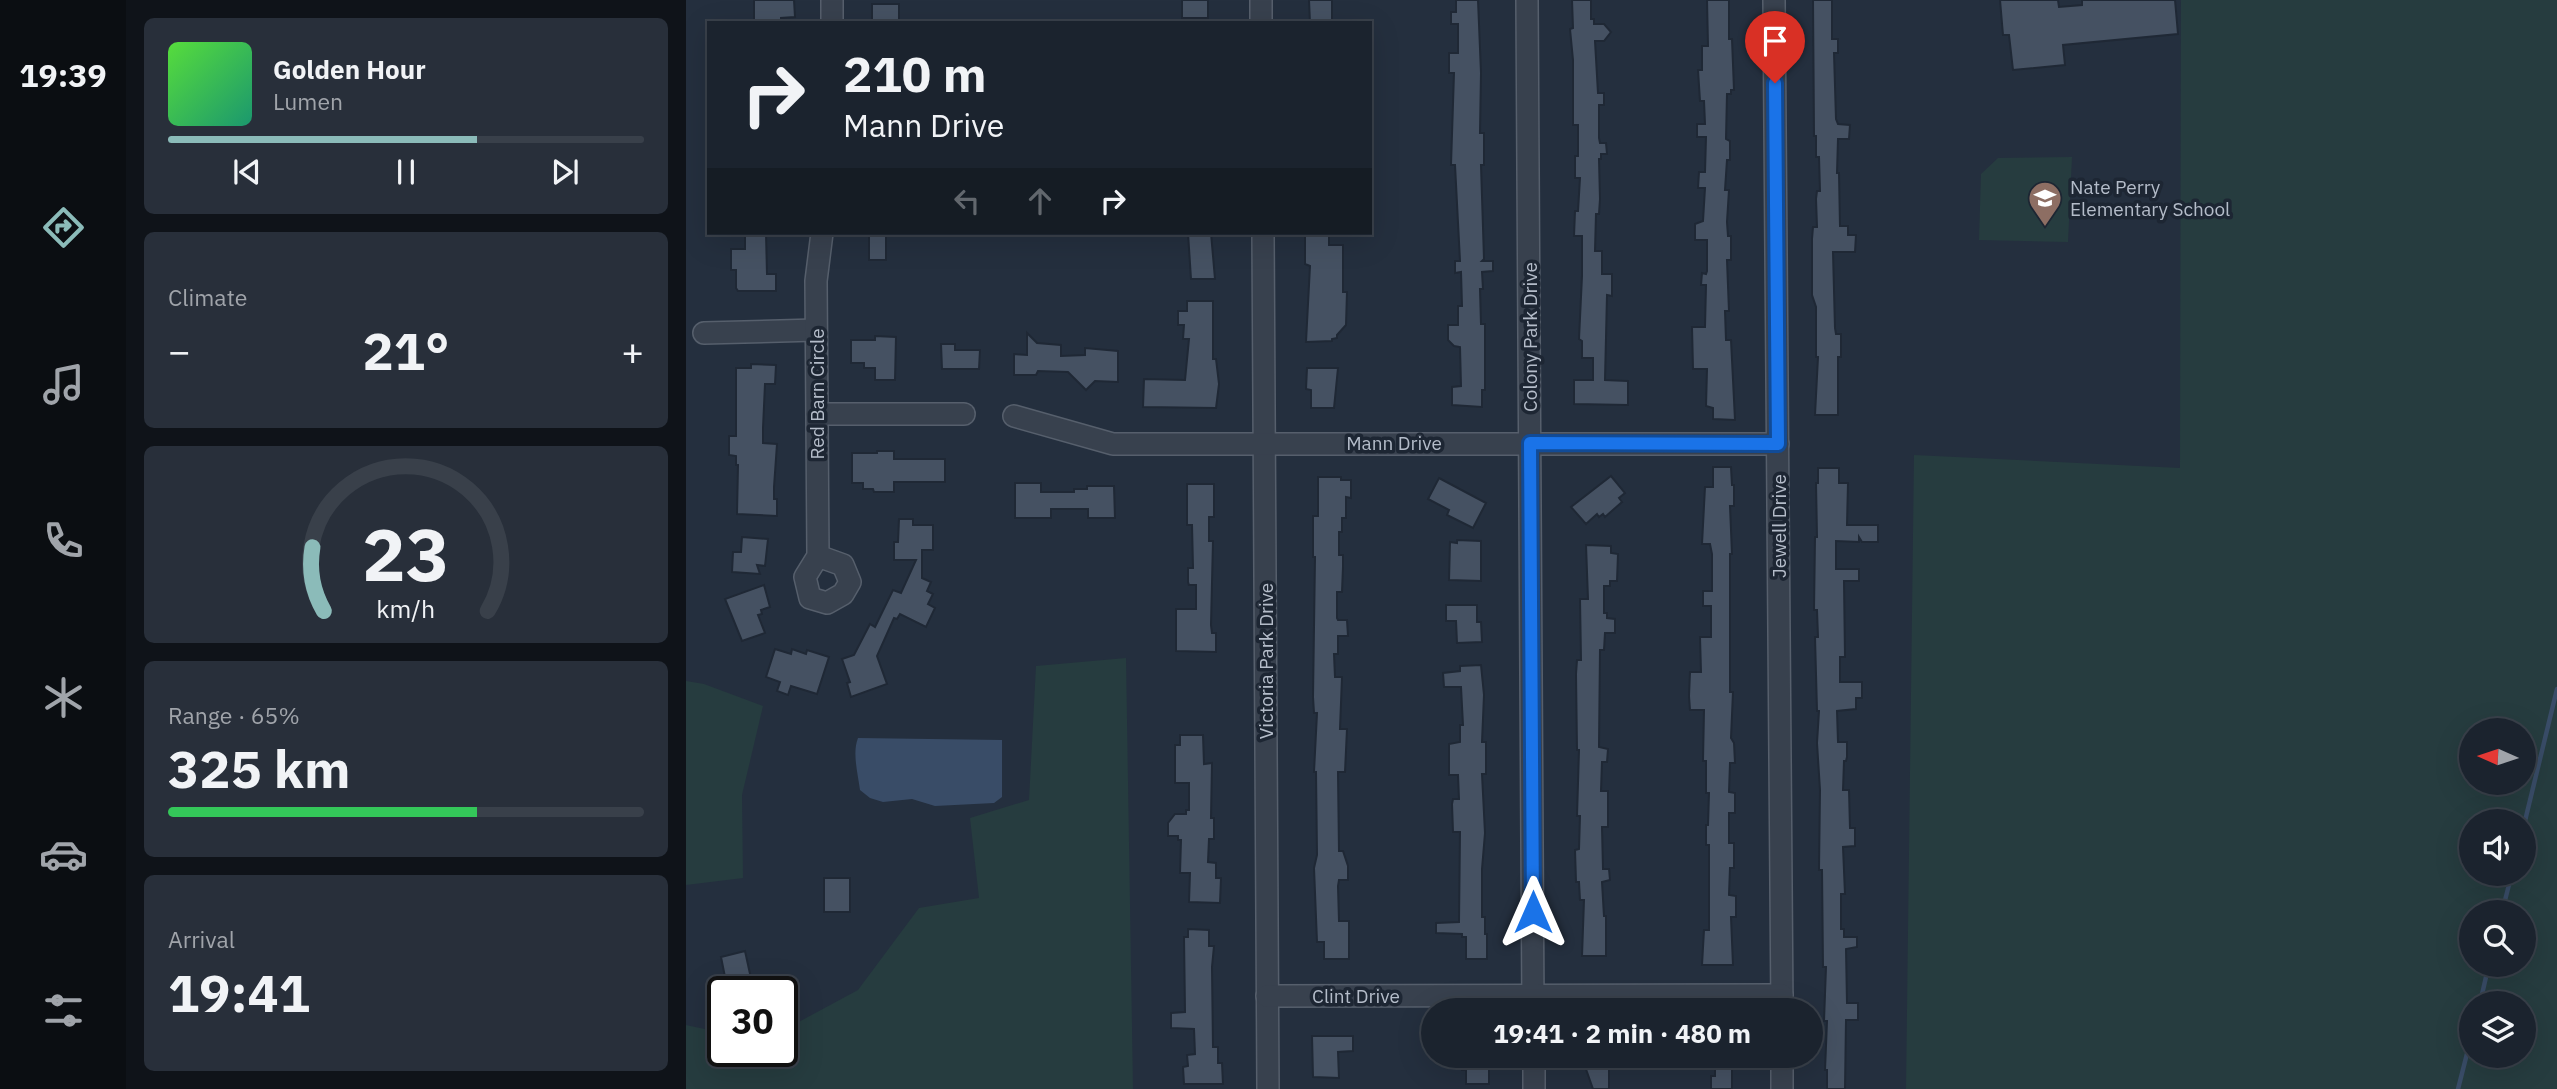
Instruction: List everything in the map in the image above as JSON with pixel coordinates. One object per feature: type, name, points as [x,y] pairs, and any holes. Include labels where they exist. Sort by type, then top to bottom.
[{"type":"street","points":[[832,0],[832,21]]},
{"type":"street","points":[[1261,0],[1261,21]]},
{"type":"street","name":"Colony Park Drive","points":[[1527,0],[1533,998]]},
{"type":"street","name":"Jewell Drive","points":[[1774,0],[1782,998]]},
{"type":"street","name":"Red Barn Circle","points":[[818,556],[816,281],[822,235]]},
{"type":"street","name":"Victoria Park Drive","points":[[1263,235],[1268,1089]]},
{"type":"street","points":[[704,332],[816,330]]},
{"type":"street","points":[[817,414],[964,414]]},
{"type":"street","name":"Mann Drive","points":[[1014,416],[1113,444],[1778,444]]},
{"type":"street","name":"Clint Drive","points":[[1267,996],[1421,999]]},
{"type":"street","points":[[1534,1068],[1534,1089]]},
{"type":"street","points":[[1782,1068],[1782,1089]]},
{"type":"green space","points":[[2181,0],[2557,0],[2557,1089],[1906,1089],[1914,455],[2180,468]]},
{"type":"green space","points":[[2072,157],[2068,242],[1979,240],[1981,174],[1998,158]]},
{"type":"green space","points":[[1126,658],[1133,1089],[686,1089],[686,1025],[707,1030],[707,1067],[798,1067],[798,1022],[858,990],[919,908],[979,898],[970,818],[1029,800],[1036,666]]},
{"type":"green space","points":[[686,681],[704,684],[763,706],[742,795],[743,878],[686,885]]},
{"type":"water","points":[[858,738],[1002,740],[1002,797],[994,803],[935,806],[912,799],[883,802],[870,798],[860,790],[855,757]]},
{"type":"building","points":[[754,0],[794,0],[795,17],[781,18],[781,21],[754,21]]},
{"type":"building","points":[[1182,0],[1208,0],[1208,18],[1182,18]]},
{"type":"building","points":[[1309,0],[1332,0],[1332,21],[1310,21]]},
{"type":"building","points":[[1456,0],[1478,0],[1480,133],[1484,133],[1484,165],[1481,165],[1482,261],[1493,261],[1493,271],[1482,272],[1483,289],[1480,289],[1481,324],[1485,324],[1485,390],[1482,390],[1482,407],[1452,405],[1452,387],[1461,386],[1460,347],[1454,346],[1448,340],[1448,325],[1458,325],[1458,306],[1462,306],[1461,272],[1455,273],[1455,261],[1460,261],[1455,165],[1451,165],[1454,73],[1449,73],[1449,53],[1458,53],[1458,24],[1451,24],[1451,12],[1456,12]]},
{"type":"building","points":[[1572,0],[1591,0],[1591,19],[1594,19],[1594,24],[1604,24],[1611,32],[1604,41],[1595,41],[1598,93],[1604,93],[1604,105],[1599,105],[1599,138],[1600,143],[1606,143],[1607,154],[1601,154],[1599,159],[1600,199],[1599,214],[1596,214],[1595,251],[1602,251],[1602,274],[1612,274],[1612,296],[1607,295],[1605,380],[1628,381],[1628,405],[1574,404],[1574,380],[1593,380],[1593,358],[1582,358],[1582,341],[1579,339],[1582,236],[1574,236],[1580,178],[1575,178],[1578,125],[1573,125],[1570,29],[1573,28]]},
{"type":"building","points":[[1707,0],[1729,0],[1729,39],[1732,39],[1734,90],[1727,94],[1726,139],[1730,141],[1730,160],[1727,160],[1725,190],[1729,190],[1727,222],[1728,236],[1731,236],[1731,260],[1727,260],[1729,311],[1725,311],[1726,340],[1731,340],[1735,420],[1713,419],[1713,408],[1706,406],[1707,369],[1693,369],[1692,327],[1705,327],[1706,285],[1701,285],[1702,273],[1706,274],[1707,271],[1707,240],[1695,240],[1695,224],[1703,221],[1705,188],[1698,188],[1699,172],[1705,172],[1706,137],[1697,137],[1697,124],[1705,124],[1698,70],[1702,70],[1702,46],[1708,46]]},
{"type":"building","points":[[1813,0],[1832,0],[1832,39],[1838,39],[1838,53],[1834,53],[1836,119],[1838,124],[1850,125],[1849,139],[1838,139],[1837,173],[1840,226],[1848,226],[1848,235],[1856,235],[1855,252],[1833,252],[1835,328],[1836,334],[1841,334],[1841,357],[1838,357],[1838,415],[1815,415],[1818,357],[1816,307],[1812,295],[1812,239],[1813,227],[1817,227],[1817,191],[1820,191],[1819,157],[1816,157],[1814,136]]},
{"type":"building","points":[[2000,0],[2058,0],[2059,7],[2082,5],[2082,0],[2175,0],[2178,34],[2063,45],[2065,65],[2013,70],[2009,35],[2003,35]]},
{"type":"building","points":[[872,4],[899,4],[899,21],[872,20]]},
{"type":"building","points":[[745,235],[766,235],[767,274],[776,274],[776,291],[738,291],[736,270],[731,270],[731,249],[745,249]]},
{"type":"building","points":[[869,235],[886,235],[886,260],[869,260]]},
{"type":"building","points":[[1188,235],[1211,235],[1215,279],[1191,279]]},
{"type":"building","points":[[1305,235],[1329,235],[1329,245],[1343,245],[1343,292],[1347,292],[1346,325],[1332,341],[1306,342],[1310,266],[1305,264]]},
{"type":"building","points":[[1187,301],[1213,301],[1213,359],[1216,359],[1219,384],[1216,408],[1143,407],[1144,379],[1185,380],[1189,339],[1183,339],[1184,325],[1178,325],[1178,311],[1187,311]]},
{"type":"building","points":[[1027,333],[1037,343],[1061,345],[1061,356],[1085,355],[1085,348],[1118,351],[1118,382],[1095,381],[1086,390],[1068,372],[1038,371],[1036,375],[1014,375],[1014,354],[1027,355]]},
{"type":"building","points":[[875,336],[896,337],[895,380],[875,380],[875,368],[864,368],[864,363],[851,363],[851,340],[875,340]]},
{"type":"building","points":[[941,344],[955,344],[955,350],[980,350],[979,369],[942,369]]},
{"type":"building","points":[[751,364],[776,365],[775,384],[765,384],[763,443],[777,444],[774,499],[777,499],[777,516],[737,514],[738,465],[736,456],[729,455],[729,436],[736,436],[736,368],[751,368]]},
{"type":"building","points":[[1307,368],[1338,368],[1334,408],[1311,408],[1311,390],[1306,389]]},
{"type":"building","points":[[894,451],[894,459],[945,459],[945,482],[894,482],[894,492],[874,492],[873,489],[863,489],[863,483],[852,483],[852,453]]},
{"type":"building","points":[[1713,467],[1731,467],[1734,485],[1734,506],[1730,506],[1730,692],[1733,692],[1731,738],[1734,743],[1735,763],[1730,763],[1729,792],[1735,793],[1735,813],[1729,813],[1729,843],[1734,843],[1734,868],[1730,868],[1729,895],[1736,896],[1736,917],[1731,917],[1733,965],[1702,965],[1704,930],[1709,930],[1709,845],[1706,845],[1706,825],[1709,793],[1706,793],[1706,761],[1703,761],[1704,710],[1690,710],[1689,696],[1690,672],[1701,672],[1700,637],[1711,637],[1711,606],[1703,606],[1703,591],[1712,591],[1712,554],[1710,544],[1702,544],[1705,487],[1713,487]]},
{"type":"building","points":[[1818,468],[1839,468],[1839,483],[1848,483],[1847,525],[1878,525],[1878,542],[1862,542],[1859,537],[1859,542],[1836,541],[1836,569],[1859,569],[1859,581],[1844,581],[1845,657],[1840,657],[1840,682],[1862,682],[1862,698],[1856,698],[1856,709],[1837,711],[1838,742],[1847,742],[1843,790],[1849,790],[1850,828],[1855,828],[1855,846],[1843,847],[1845,894],[1841,894],[1841,929],[1844,929],[1844,937],[1857,937],[1857,947],[1846,949],[1847,1003],[1858,1003],[1858,1020],[1846,1020],[1845,1089],[1827,1089],[1825,1070],[1826,967],[1823,967],[1822,870],[1819,870],[1819,711],[1815,637],[1818,637],[1817,610],[1814,610]]},
{"type":"building","points":[[1611,476],[1625,493],[1619,498],[1622,502],[1605,517],[1603,514],[1599,517],[1597,514],[1586,524],[1571,507]]},
{"type":"building","points":[[1318,477],[1351,480],[1351,498],[1346,497],[1346,518],[1342,518],[1342,532],[1339,532],[1339,555],[1343,555],[1343,567],[1342,592],[1337,592],[1337,618],[1347,620],[1348,636],[1338,636],[1338,654],[1334,654],[1335,677],[1342,677],[1340,729],[1347,729],[1345,772],[1338,772],[1339,851],[1343,851],[1348,866],[1348,880],[1339,880],[1338,886],[1339,921],[1349,921],[1349,959],[1324,959],[1324,942],[1317,942],[1314,868],[1317,855],[1314,772],[1317,713],[1314,713],[1313,697],[1313,516],[1318,516]]},
{"type":"building","points":[[1439,478],[1486,503],[1473,528],[1447,515],[1449,510],[1428,499]]},
{"type":"building","points":[[1015,483],[1041,483],[1041,492],[1074,492],[1074,489],[1087,489],[1087,486],[1114,486],[1115,518],[1088,518],[1088,509],[1051,509],[1051,518],[1015,518]]},
{"type":"building","points":[[1187,484],[1214,484],[1214,517],[1209,517],[1209,541],[1213,541],[1211,625],[1212,633],[1216,633],[1216,652],[1176,651],[1176,609],[1196,609],[1196,585],[1189,585],[1188,582],[1188,568],[1193,568],[1192,525],[1187,525]]},
{"type":"building","points":[[899,519],[913,519],[913,525],[933,525],[933,550],[922,550],[922,578],[931,582],[927,591],[933,594],[928,604],[935,608],[926,627],[900,614],[897,619],[894,618],[877,656],[887,684],[851,697],[847,683],[850,682],[842,659],[854,655],[870,624],[875,627],[893,590],[901,593],[916,560],[894,560],[894,542],[898,542]]},
{"type":"building","points":[[742,537],[768,539],[765,566],[757,565],[760,574],[732,572],[733,552],[741,552]]},
{"type":"building","points":[[1457,540],[1481,541],[1481,581],[1449,580],[1450,542],[1457,543]]},
{"type":"building","points":[[1586,545],[1611,546],[1611,553],[1618,554],[1617,581],[1610,581],[1610,586],[1604,586],[1604,613],[1607,613],[1607,618],[1615,619],[1615,633],[1605,633],[1604,650],[1600,650],[1599,747],[1608,749],[1607,762],[1602,762],[1601,791],[1608,791],[1608,827],[1602,827],[1603,869],[1609,869],[1610,880],[1602,882],[1606,916],[1606,956],[1582,956],[1584,900],[1580,900],[1579,882],[1576,882],[1575,850],[1579,849],[1580,816],[1577,816],[1579,750],[1576,674],[1577,660],[1581,660],[1580,599],[1588,599]]},
{"type":"building","points":[[764,585],[770,607],[761,610],[762,614],[758,615],[765,633],[742,641],[725,599]]},
{"type":"building","points":[[1446,605],[1477,605],[1477,622],[1481,622],[1482,642],[1457,643],[1456,621],[1446,621]]},
{"type":"building","points":[[775,649],[791,654],[792,649],[806,654],[807,650],[829,657],[817,694],[791,686],[788,695],[777,691],[780,682],[766,677]]},
{"type":"building","points":[[1481,665],[1484,695],[1482,742],[1486,742],[1486,774],[1482,774],[1485,833],[1482,917],[1485,917],[1487,959],[1466,959],[1466,937],[1462,937],[1462,934],[1436,933],[1436,923],[1459,922],[1460,832],[1453,832],[1452,804],[1453,799],[1459,799],[1458,775],[1449,775],[1449,744],[1460,742],[1460,725],[1463,725],[1461,687],[1444,687],[1443,673],[1460,671],[1460,666]]},
{"type":"building","points":[[1180,735],[1203,735],[1204,764],[1212,763],[1211,818],[1214,818],[1214,839],[1209,839],[1208,862],[1216,863],[1216,878],[1221,878],[1220,903],[1189,902],[1190,873],[1180,873],[1181,840],[1178,840],[1178,836],[1168,836],[1168,823],[1175,814],[1186,814],[1186,810],[1189,810],[1189,783],[1175,783],[1175,745],[1180,745]]},
{"type":"building","points":[[824,878],[850,878],[850,912],[824,912]]},
{"type":"building","points":[[1188,929],[1209,930],[1209,946],[1214,946],[1213,1047],[1218,1047],[1218,1063],[1222,1063],[1223,1084],[1184,1084],[1183,1067],[1188,1066],[1187,1055],[1195,1054],[1194,1029],[1171,1028],[1171,1013],[1185,1012],[1184,937],[1188,937]]},
{"type":"building","points":[[745,951],[750,976],[725,976],[721,957]]},
{"type":"building","points":[[1312,1036],[1353,1036],[1353,1051],[1338,1052],[1339,1078],[1313,1077]]},
{"type":"building","points":[[1489,1068],[1489,1084],[1466,1084],[1466,1070],[1462,1070]]},
{"type":"building","points":[[1586,1068],[1609,1068],[1609,1089],[1593,1089]]},
{"type":"building","points":[[1715,1068],[1732,1068],[1732,1089],[1711,1089],[1711,1076],[1715,1076]]},
{"type":"waterway","points":[[2528,809],[2557,689]]},
{"type":"waterway","points":[[2505,900],[2509,886]]},
{"type":"waterway","points":[[2483,991],[2486,977]]},
{"type":"waterway","points":[[2458,1089],[2463,1068]]},
{"type":"place","name":"Nate Perry Elementary School","points":[[2045,228]]},
{"type":"route","points":[[1533,912],[1530,443],[1778,444],[1775,83]]}]
